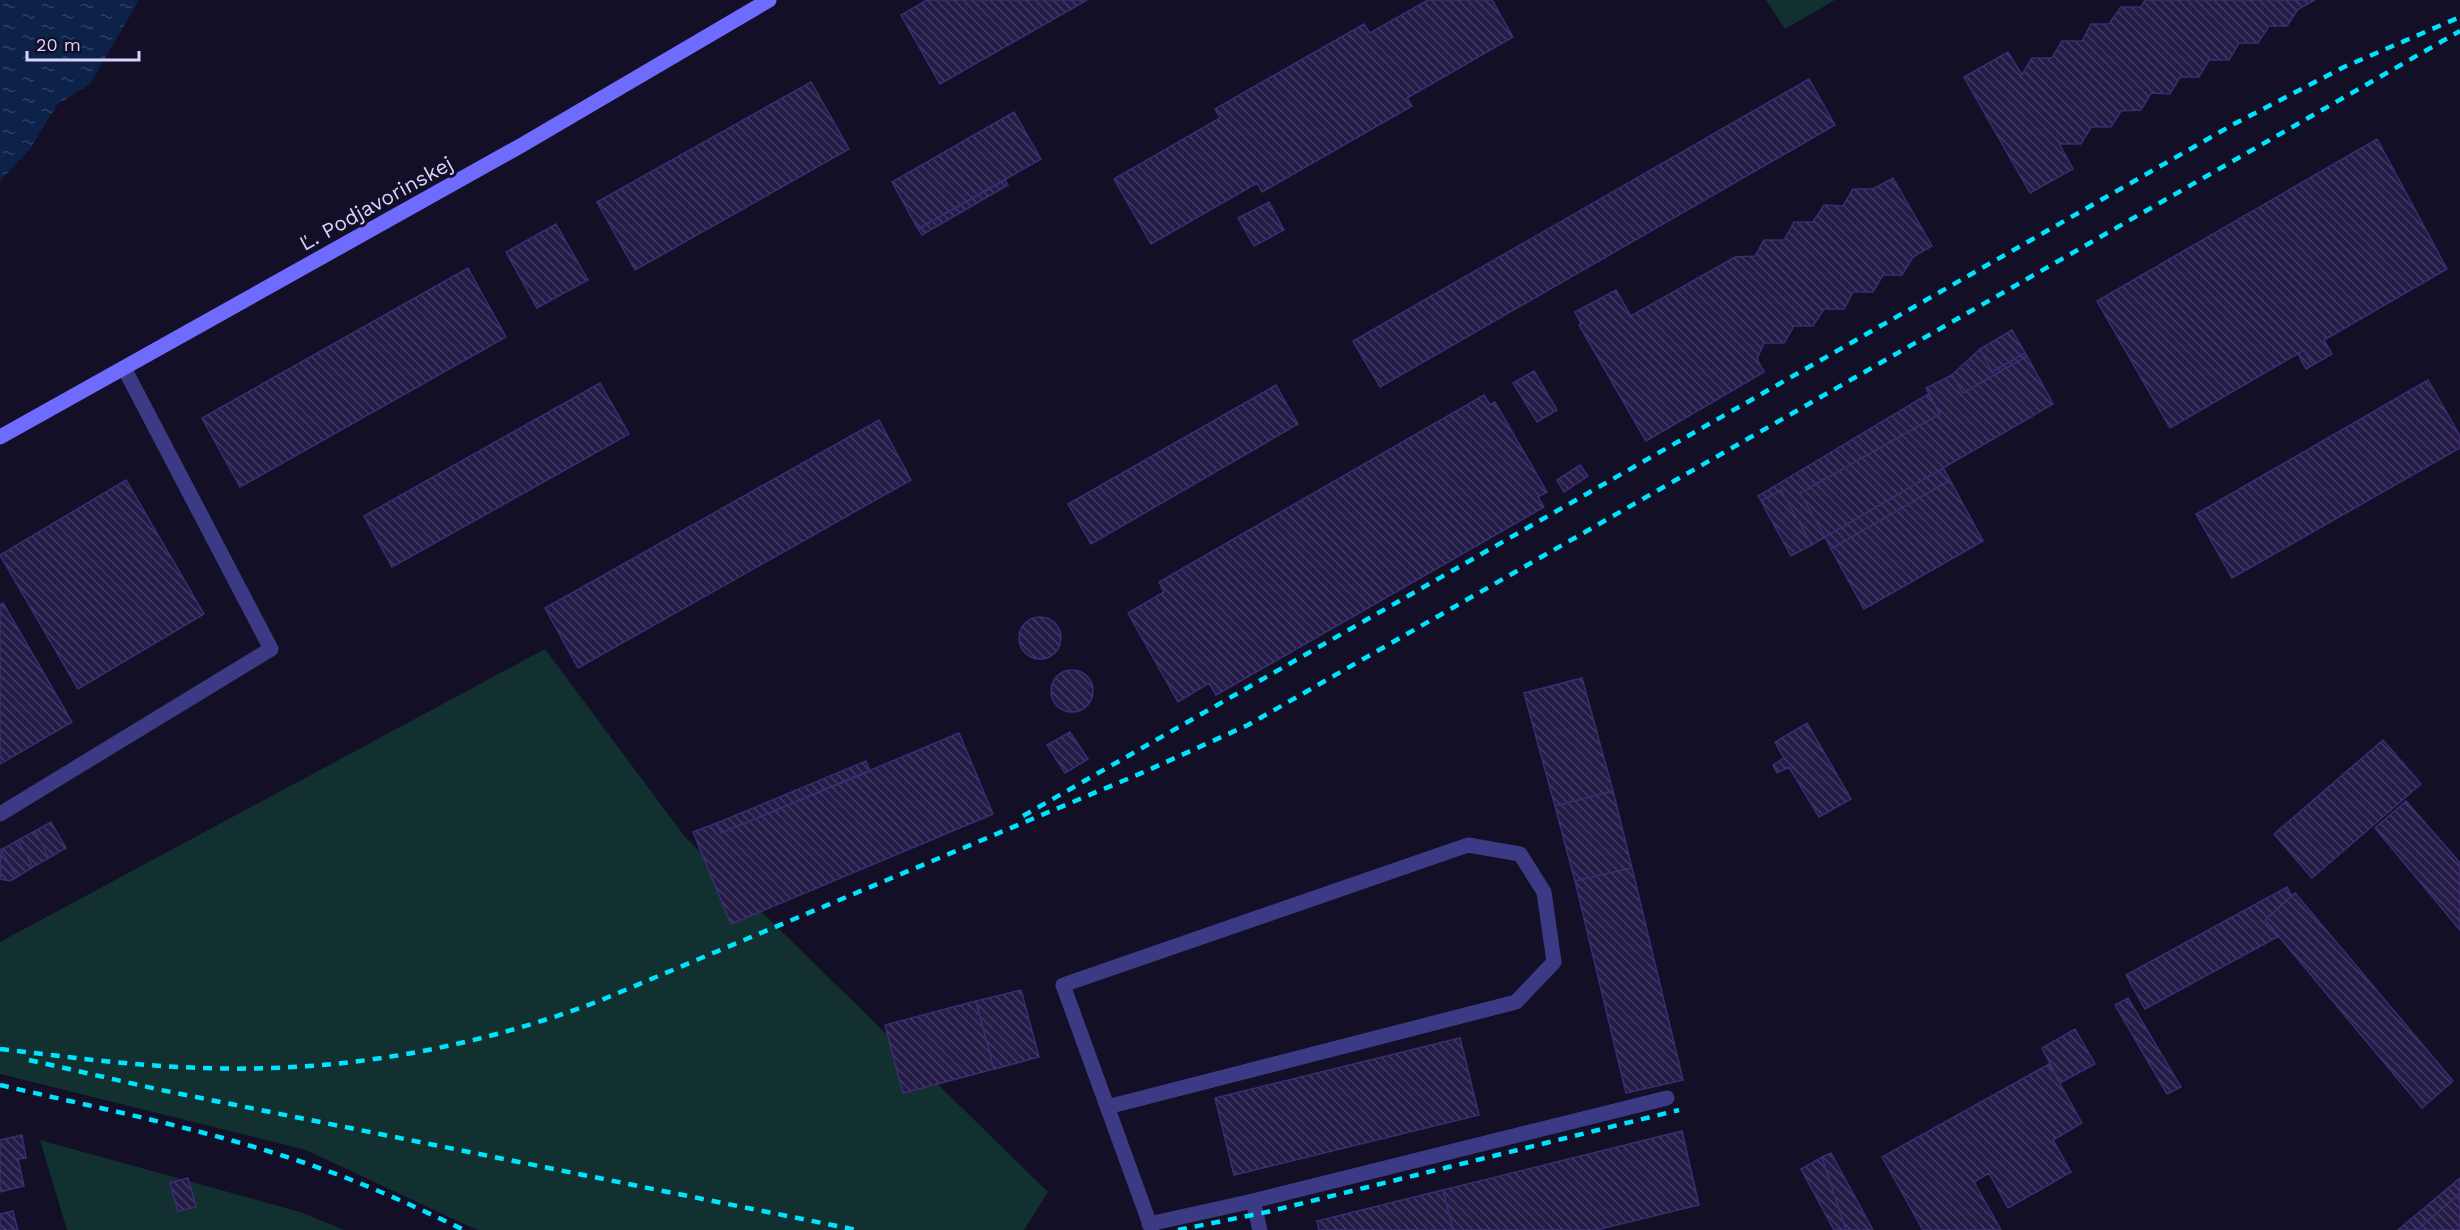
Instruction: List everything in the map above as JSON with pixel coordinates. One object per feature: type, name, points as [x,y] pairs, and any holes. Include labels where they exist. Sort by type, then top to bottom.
[{"type":"street","name":"Ľ. Podjavorinskej","points":[[0,437],[522,145],[769,0]]},
{"type":"lane","points":[[0,814],[271,649],[124,368]]},
{"type":"lane","points":[[1107,1107],[1515,1002],[1554,962],[1544,892],[1520,854],[1468,845],[1063,985],[1107,1107],[1151,1227],[1667,1098]]},
{"type":"lane","points":[[1253,1201],[1260,1230]]},
{"type":"green space","points":[[1766,0],[1835,0],[1785,29]]},
{"type":"green space","points":[[545,649],[685,837],[1048,1192],[1024,1230],[477,1230],[306,1150],[0,1074],[0,942]]},
{"type":"green space","points":[[40,1140],[300,1212],[344,1230],[67,1230]]},
{"type":"water","points":[[0,0],[139,0],[90,84],[57,105],[30,149],[0,181]]},
{"type":"building","points":[[927,0],[1087,0],[940,84],[901,15]]},
{"type":"building","points":[[1428,0],[1492,0],[1513,37],[1407,98],[1412,106],[1262,192],[1257,183],[1151,244],[1114,179],[1220,118],[1215,109],[1364,24],[1370,33]]},
{"type":"building","points":[[2145,0],[2315,0],[2298,9],[2287,26],[2269,26],[2258,43],[2239,43],[2229,60],[2209,60],[2199,77],[2180,77],[2170,94],[2151,93],[2141,110],[2121,111],[2111,127],[2091,127],[2081,144],[2060,145],[2073,169],[2030,193],[1964,77],[2008,52],[2022,75],[2032,58],[2052,58],[2062,41],[2082,41],[2091,24],[2109,24],[2121,7],[2141,7]]},
{"type":"building","points":[[1809,79],[1835,125],[1380,387],[1353,341]]},
{"type":"building","points":[[811,82],[849,149],[635,270],[597,202]]},
{"type":"building","points":[[1014,112],[1041,159],[918,229],[892,182]]},
{"type":"building","points":[[2377,139],[2447,269],[2324,340],[2332,354],[2313,365],[2304,350],[2170,428],[2097,301]]},
{"type":"building","points":[[1893,178],[1932,246],[1913,257],[1902,275],[1883,275],[1873,292],[1853,292],[1844,309],[1824,309],[1813,326],[1794,326],[1784,343],[1764,343],[1757,359],[1764,372],[1646,441],[1579,325],[1581,324],[1575,312],[1616,290],[1631,316],[1735,257],[1755,256],[1764,240],[1784,240],[1794,222],[1813,222],[1824,205],[1843,206],[1853,189],[1873,189]]},
{"type":"building","points":[[1005,180],[1008,185],[922,235],[918,229]]},
{"type":"building","points":[[1269,202],[1284,230],[1254,246],[1238,218]]},
{"type":"building","points":[[556,224],[588,280],[537,308],[506,252]]},
{"type":"building","points":[[468,268],[506,337],[240,487],[202,418]]},
{"type":"building","points":[[2012,330],[2025,353],[1992,372],[1980,349]]},
{"type":"building","points":[[1980,349],[1992,372],[2025,353],[2027,356],[1963,393],[1952,375]]},
{"type":"building","points":[[2304,350],[2313,365],[2306,369],[2298,354]]},
{"type":"building","points":[[2027,356],[2053,404],[1825,537],[1800,493],[1940,414],[1926,388],[1952,375],[1963,393]]},
{"type":"building","points":[[1534,371],[1557,410],[1537,422],[1513,383]]},
{"type":"building","points":[[2428,380],[2460,436],[2460,448],[2232,578],[2196,514]]},
{"type":"building","points":[[600,383],[629,434],[392,567],[364,516]]},
{"type":"building","points":[[1276,385],[1298,424],[1091,544],[1068,504]]},
{"type":"building","points":[[1928,394],[1940,414],[1800,493],[1825,537],[1812,545],[1781,490],[1761,501],[1758,496]]},
{"type":"building","points":[[1484,395],[1490,405],[1495,402],[1547,492],[1538,497],[1544,507],[1216,695],[1209,683],[1178,702],[1128,613],[1164,592],[1159,582]]},
{"type":"building","points":[[879,420],[911,480],[578,668],[545,608]]},
{"type":"building","points":[[1580,465],[1588,476],[1564,492],[1557,480]]},
{"type":"building","points":[[1943,468],[1950,480],[1831,549],[1825,537]]},
{"type":"building","points":[[126,480],[204,614],[78,689],[0,555]]},
{"type":"building","points":[[1950,480],[1983,541],[1864,609],[1831,549]]},
{"type":"building","points":[[1781,490],[1812,545],[1791,556],[1761,501]]},
{"type":"building","points":[[3,603],[72,722],[0,764],[0,605]]},
{"type":"building","points":[[1040,617],[1048,618],[1055,623],[1060,630],[1060,646],[1055,653],[1048,658],[1040,659],[1032,658],[1025,653],[1020,646],[1019,638],[1020,630],[1025,623],[1032,618]]},
{"type":"building","points":[[1072,670],[1080,671],[1087,676],[1092,683],[1092,699],[1087,706],[1080,711],[1072,712],[1064,711],[1057,706],[1052,699],[1051,691],[1052,683],[1057,676],[1064,671]]},
{"type":"building","points":[[1582,678],[1613,791],[1555,806],[1524,693]]},
{"type":"building","points":[[1807,723],[1851,799],[1819,817],[1789,767],[1777,773],[1773,765],[1784,758],[1775,742]]},
{"type":"building","points":[[1070,732],[1088,759],[1065,773],[1047,745]]},
{"type":"building","points":[[959,733],[993,814],[731,924],[693,832],[717,823],[721,833]]},
{"type":"building","points":[[2383,740],[2421,784],[2312,878],[2274,834]]},
{"type":"building","points":[[866,761],[870,771],[721,833],[717,823]]},
{"type":"building","points":[[1613,791],[1632,868],[1575,881],[1555,806]]},
{"type":"building","points":[[2406,801],[2460,863],[2460,930],[2375,828]]},
{"type":"building","points":[[51,822],[66,848],[49,858],[35,831]]},
{"type":"building","points":[[35,831],[49,858],[33,867],[18,840]]},
{"type":"building","points":[[18,840],[33,867],[17,877],[1,850]]},
{"type":"building","points":[[1,850],[17,877],[10,881],[0,879]]},
{"type":"building","points":[[1632,868],[1683,1080],[1626,1093],[1575,881]]},
{"type":"building","points":[[2287,887],[2292,896],[2265,920],[2279,936],[2145,1009],[2126,975]]},
{"type":"building","points":[[2295,893],[2453,1081],[2422,1108],[2265,920]]},
{"type":"building","points":[[1021,990],[1039,1057],[994,1069],[976,1001]]},
{"type":"building","points":[[2128,998],[2181,1087],[2167,1094],[2115,1005]]},
{"type":"building","points":[[976,1001],[994,1069],[903,1093],[885,1025]]},
{"type":"building","points":[[2075,1029],[2095,1064],[2060,1083],[2042,1048]]},
{"type":"building","points":[[1460,1038],[1479,1115],[1234,1175],[1215,1098]]},
{"type":"building","points":[[2049,1064],[2082,1123],[2053,1140],[2071,1172],[2008,1208],[1989,1173],[1974,1182],[2001,1230],[1923,1230],[1882,1157]]},
{"type":"building","points":[[1682,1131],[1699,1205],[1596,1230],[1453,1230],[1443,1190]]},
{"type":"building","points":[[22,1135],[26,1158],[18,1159],[24,1186],[0,1192],[0,1140]]},
{"type":"building","points":[[1831,1153],[1873,1230],[1846,1230],[1822,1157]]},
{"type":"building","points":[[1822,1157],[1846,1230],[1834,1230],[1801,1169]]},
{"type":"building","points":[[188,1178],[196,1207],[178,1211],[170,1183]]},
{"type":"building","points":[[2460,1178],[2460,1193],[2417,1230],[2398,1230]]},
{"type":"building","points":[[1443,1190],[1453,1230],[1319,1230],[1317,1221]]},
{"type":"building","points":[[2460,1193],[2460,1230],[2417,1230]]},
{"type":"building","points":[[13,1211],[18,1230],[0,1230],[0,1214]]},
{"type":"railway","points":[[1023,816],[2234,124],[2344,67],[2460,17]]},
{"type":"railway","points":[[0,1049],[102,1061],[203,1068],[254,1069],[355,1062],[454,1045],[551,1018],[599,1001],[1144,772],[1248,725],[2460,31]]},
{"type":"railway","points":[[29,1060],[161,1090],[857,1230]]},
{"type":"railway","points":[[0,1085],[153,1120],[267,1151],[365,1186],[464,1230]]},
{"type":"railway","points":[[1178,1230],[1267,1212],[1679,1110]]}]
